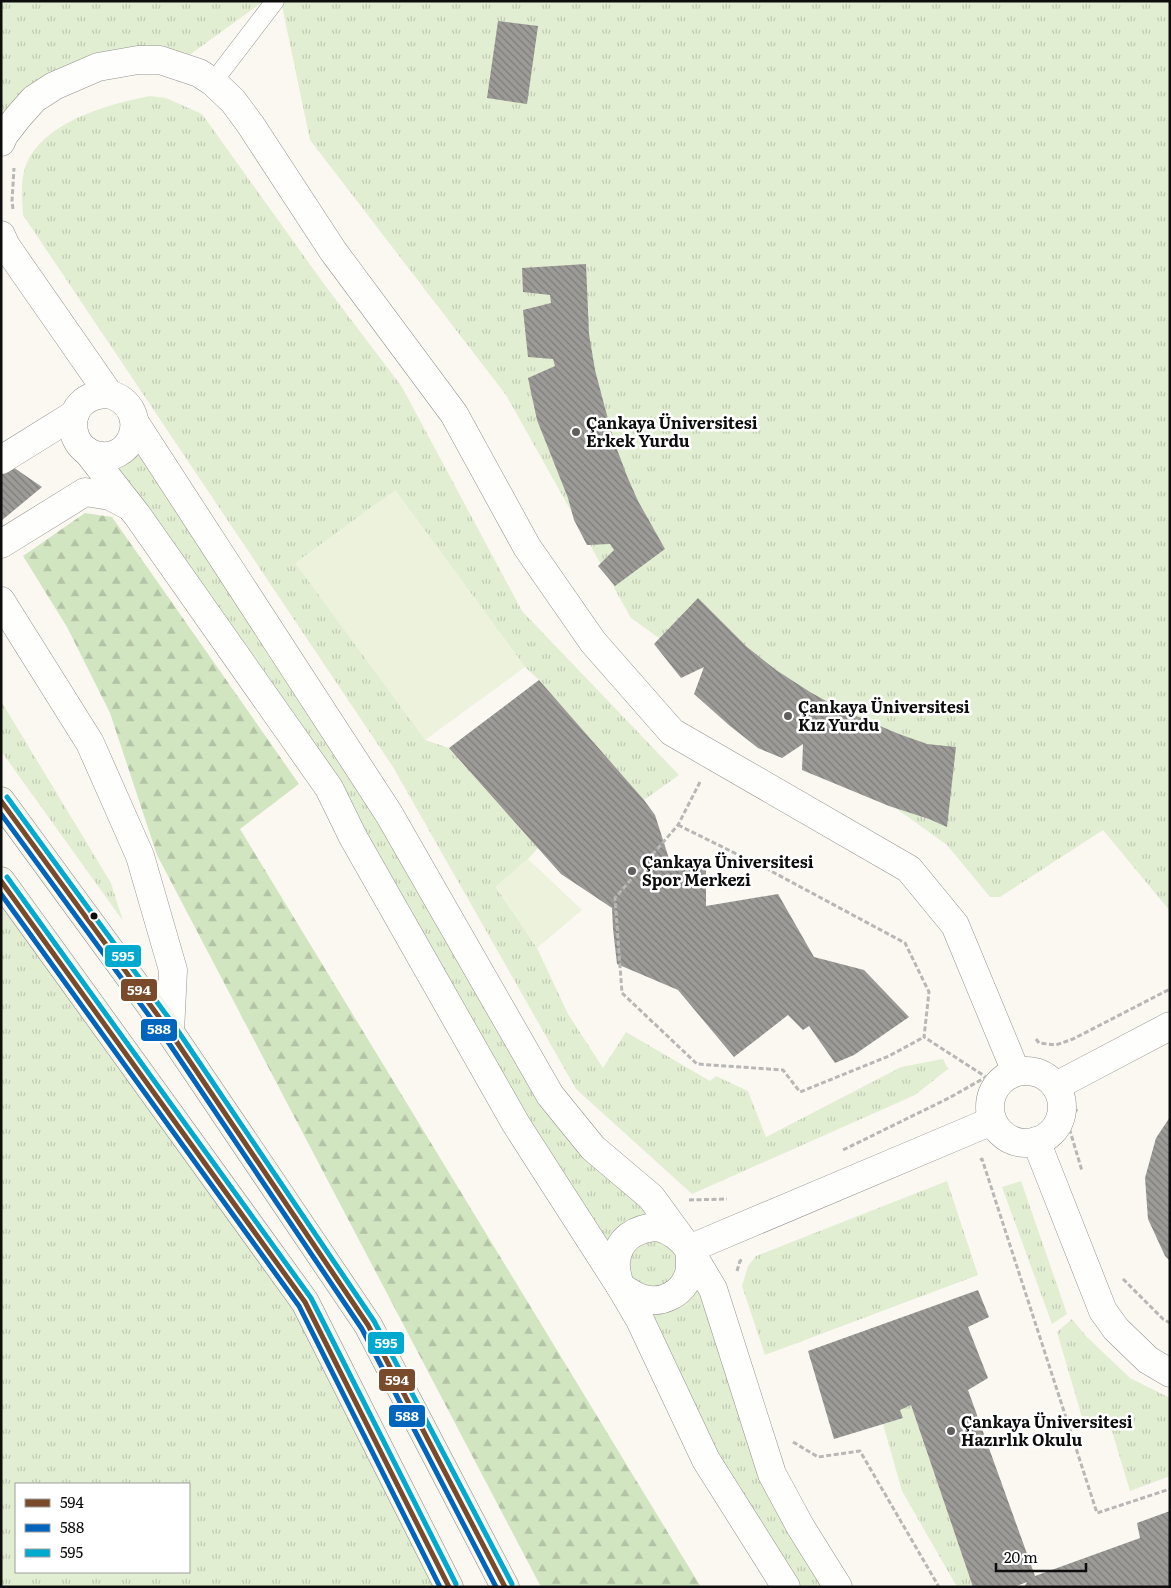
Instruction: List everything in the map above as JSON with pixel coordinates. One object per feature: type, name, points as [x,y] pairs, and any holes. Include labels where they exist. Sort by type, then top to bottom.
[{"type":"main road","points":[[1,801],[170,1032],[368,1325],[505,1587]]},
{"type":"main road","points":[[1,881],[305,1302],[449,1587]]},
{"type":"street","points":[[1,142],[4,135],[34,99],[54,86],[98,67],[138,60],[160,60],[199,73],[213,82],[233,101],[250,124],[333,252],[454,414],[527,547],[593,642],[672,732],[909,869],[955,925],[1016,1072]]},
{"type":"street","points":[[8,226],[6,246],[109,394]]},
{"type":"street","points":[[1,460],[74,414],[88,398],[98,394],[109,394],[119,397],[133,413],[135,423],[131,441],[116,454],[106,456],[87,451]]},
{"type":"street","points":[[74,414],[74,435],[79,444],[87,451],[137,515],[320,793],[354,838],[509,1128],[620,1286],[640,1320],[696,1466],[786,1587]]},
{"type":"street","points":[[135,423],[389,814],[550,1095],[593,1148],[651,1197],[689,1249],[712,1289],[782,1471],[800,1526],[838,1587]]},
{"type":"street","points":[[1,544],[85,492],[110,496],[129,506]]},
{"type":"street","points":[[1,601],[90,743],[140,856],[173,970],[170,1032]]},
{"type":"street","points":[[320,793],[357,766]]},
{"type":"street","points":[[1056,1086],[1170,1026]]},
{"type":"street","points":[[1027,1070],[1048,1078],[1056,1086],[1062,1107],[1070,1116],[1046,1136],[1026,1143],[1015,1141],[1006,1137],[992,1121],[989,1109],[991,1097],[996,1086],[1005,1077],[1027,1070]]},
{"type":"street","points":[[509,1128],[550,1095]]},
{"type":"street","points":[[689,1249],[992,1121]]},
{"type":"street","points":[[1036,1141],[1103,1311],[1116,1329],[1148,1360],[1170,1373]]},
{"type":"street","points":[[658,1227],[669,1231],[679,1238],[689,1249],[689,1272],[685,1283],[677,1293],[666,1299],[654,1301],[642,1299],[620,1286],[616,1262],[618,1250],[634,1232],[658,1227]]},
{"type":"lane","points":[[213,82],[275,1]]},
{"type":"path","points":[[8,226],[14,166]]},
{"type":"path","points":[[704,774],[678,826],[615,898],[622,993],[697,1064],[783,1070],[800,1092],[889,1056],[924,1037]]},
{"type":"path","points":[[678,826],[769,870],[905,943],[929,992],[924,1037]]},
{"type":"path","points":[[1034,1037],[1039,1043],[1056,1045],[1073,1039],[1170,989]]},
{"type":"path","points":[[924,1037],[986,1077]]},
{"type":"path","points":[[983,1068],[986,1077]]},
{"type":"path","points":[[836,1153],[949,1098],[986,1077]]},
{"type":"path","points":[[1070,1116],[1082,1171]]},
{"type":"path","points":[[973,1162],[982,1159],[1097,1513],[1170,1489]]},
{"type":"path","points":[[682,1200],[731,1199]]},
{"type":"path","points":[[736,1276],[740,1261],[747,1255]]},
{"type":"path","points":[[1122,1278],[1163,1319],[1170,1323]]},
{"type":"path","points":[[788,1438],[818,1457],[860,1452],[939,1587]]},
{"type":"green space","points":[[1,1],[264,1],[177,64],[75,76],[1,142]]},
{"type":"green space","points":[[281,1],[1170,1],[1170,911],[1103,830],[1000,897],[990,897],[947,845],[631,618],[506,395],[310,140]]},
{"type":"green space","points":[[150,96],[166,98],[202,114],[324,284],[402,387],[522,611],[679,775],[644,800],[539,680],[525,667],[395,490],[425,740],[449,748],[538,848],[496,887],[537,948],[568,1014],[603,1068],[626,1032],[710,1081],[716,1076],[748,1091],[766,1137],[901,1067],[943,1059],[948,1069],[915,1095],[692,1194],[576,1089],[393,767],[23,215],[22,190],[24,171],[35,150],[47,137],[79,117],[116,104]]},
{"type":"green space","points":[[134,432],[537,1073],[689,1249],[772,1474],[838,1587],[786,1587],[329,788],[97,455]]},
{"type":"green space","points":[[395,490],[525,667],[425,740],[295,563]]},
{"type":"green space","points":[[85,513],[112,517],[299,784],[240,829],[701,1587],[541,1587],[157,855],[110,713],[67,627],[23,556]]},
{"type":"green space","points":[[1,701],[111,883],[123,921],[1,751]]},
{"type":"green space","points":[[528,859],[582,910],[537,948],[496,886]]},
{"type":"green space","points":[[1,906],[172,1129],[291,1293],[439,1587],[1,1587]]},
{"type":"green space","points":[[947,1181],[978,1275],[765,1355],[742,1286],[748,1266],[756,1256]]},
{"type":"green space","points":[[1021,1181],[1067,1314],[1052,1324],[1002,1187]]},
{"type":"green space","points":[[1072,1319],[1086,1336],[1130,1378],[1170,1398],[1170,1476],[1130,1491],[1111,1428],[1084,1424],[1057,1332]]},
{"type":"green space","points":[[911,1405],[973,1587],[957,1587],[902,1491],[883,1424],[903,1418],[900,1410]]},
{"type":"building","points":[[498,21],[538,26],[527,104],[487,98]]},
{"type":"building","name":"Çankaya Üniversitesi Erkek Yurdu","points":[[586,264],[589,334],[595,370],[605,408],[615,444],[627,476],[638,501],[665,549],[615,586],[598,566],[614,550],[610,544],[587,545],[574,520],[568,498],[537,420],[528,378],[555,366],[553,359],[528,357],[523,310],[551,303],[550,295],[523,292],[522,268]]},
{"type":"building","points":[[13,467],[42,487],[1,521],[1,475]]},
{"type":"building","name":"Çankaya Üniversitesi Kız Yurdu","points":[[698,598],[747,647],[776,670],[810,692],[842,710],[899,734],[927,744],[956,747],[947,827],[889,806],[802,770],[803,744],[782,758],[758,748],[694,694],[704,667],[681,678],[654,644]]},
{"type":"building","name":"Çankaya Üniversitesi Spor Merkezi","points":[[539,680],[655,815],[672,868],[706,864],[706,906],[778,894],[814,957],[864,970],[909,1017],[854,1055],[835,1063],[809,1026],[803,1030],[788,1015],[734,1057],[678,990],[617,964],[612,908],[561,874],[449,748]]},
{"type":"building","points":[[1170,1117],[1170,1261],[1165,1256],[1148,1219],[1145,1178],[1156,1138]]},
{"type":"building","name":"Çankaya Üniversitesi Hazırlık Okulu","points":[[978,1290],[989,1317],[968,1327],[988,1378],[968,1390],[1035,1576],[1140,1538],[1137,1523],[1170,1511],[1170,1587],[1024,1587],[1027,1582],[1014,1587],[973,1587],[911,1405],[900,1410],[903,1418],[834,1439],[808,1351]]},
{"type":"transit line","name":"595","points":[[7,797],[176,1028],[374,1321],[512,1584]]},
{"type":"transit line","name":"594","points":[[1,801],[170,1032],[368,1325],[505,1587]]},
{"type":"transit line","name":"588","points":[[1,814],[164,1036],[362,1329],[496,1587]]},
{"type":"transit line","name":"595","points":[[7,877],[311,1298],[456,1584]]},
{"type":"transit line","name":"594","points":[[1,881],[305,1302],[449,1587]]},
{"type":"transit line","name":"588","points":[[1,894],[299,1306],[440,1587]]},
{"type":"place","name":"Çankaya Üniversitesi Erkek Yurdu","points":[[576,432]]},
{"type":"place","name":"Çankaya Üniversitesi Kız Yurdu","points":[[788,716]]},
{"type":"place","name":"Çankaya Üniversitesi Spor Merkezi","points":[[632,871]]},
{"type":"place","name":"Çankaya Üniversitesi Hazırlık Okulu","points":[[951,1431]]}]
